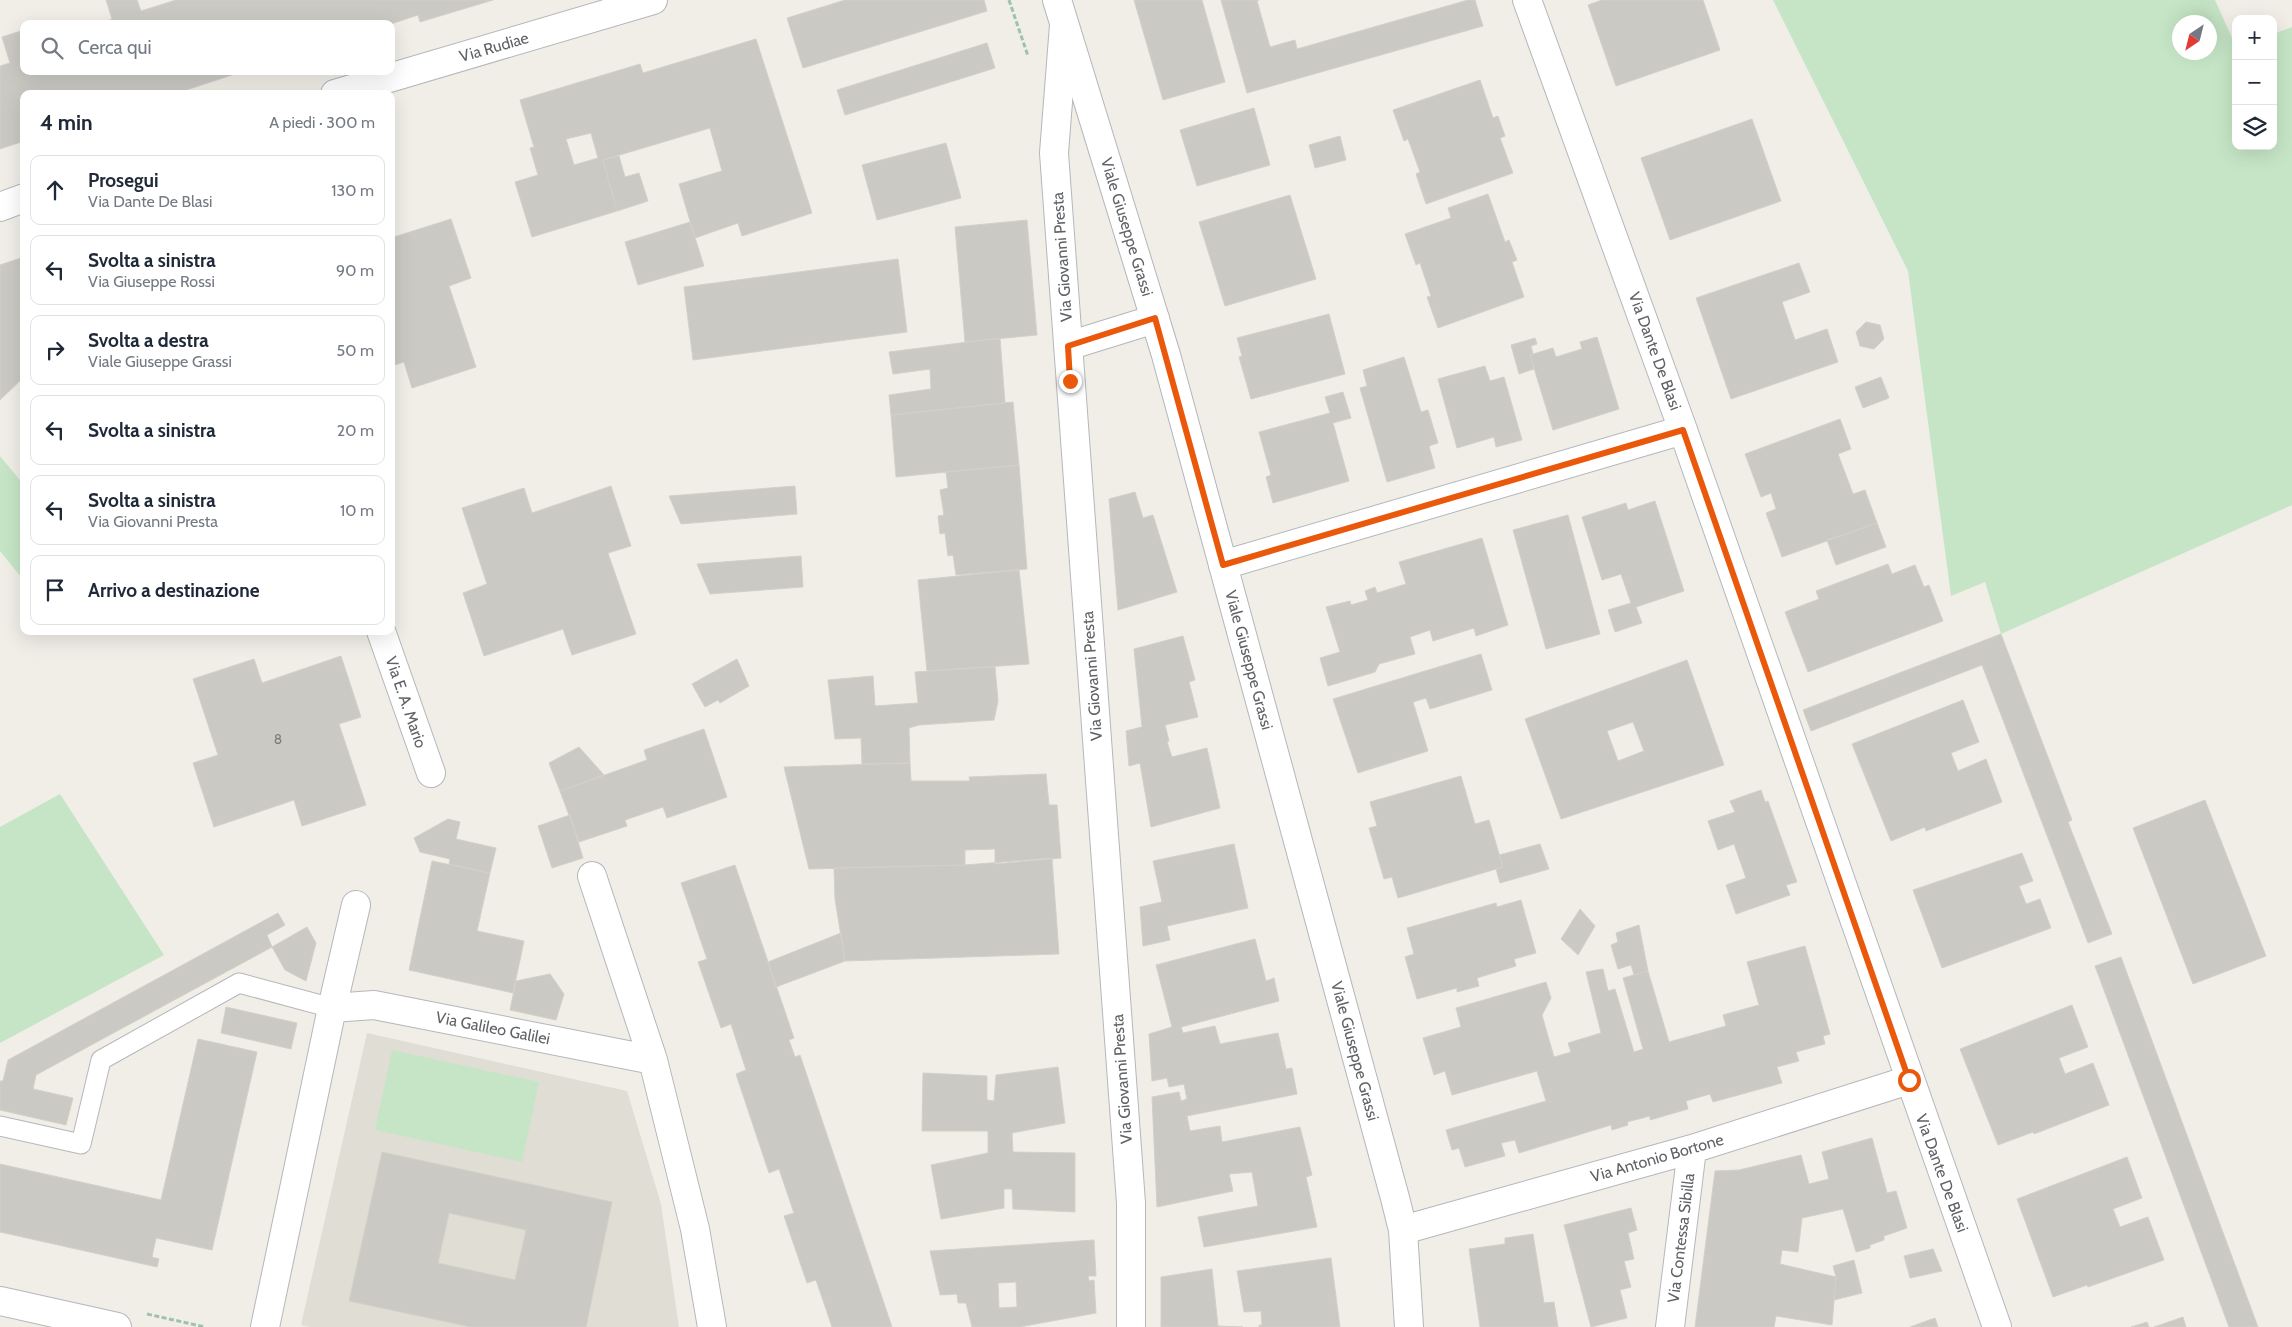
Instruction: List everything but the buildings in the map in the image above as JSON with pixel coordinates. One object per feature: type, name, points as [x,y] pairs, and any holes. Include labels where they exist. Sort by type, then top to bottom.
[{"type":"street","name":"Via Rudiae","points":[[349,90],[653,0]]},
{"type":"street","name":"Via Dante De Blasi","points":[[1527,0],[1683,430],[1996,1327]]},
{"type":"street","name":"Viale Giuseppe Grassi","points":[[1060,12],[1155,318],[1403,1230],[1409,1327]]},
{"type":"street","name":"Via Giovanni Presta","points":[[1060,12],[1054,153],[1131,1203],[1131,1327]]},
{"type":"street","points":[[0,207],[20,200]]},
{"type":"street","points":[[1068,346],[1155,318]]},
{"type":"street","points":[[1223,565],[1683,430]]},
{"type":"street","name":"Via E. A. Mario","points":[[382,635],[431,773]]},
{"type":"street","points":[[592,876],[652,1060],[695,1229],[712,1327]]},
{"type":"street","points":[[265,1327],[332,1008],[356,905]]},
{"type":"street","name":"Via Galileo Galilei","points":[[332,1008],[374,1005],[652,1060]]},
{"type":"street","name":"Via Antonio Bortone","points":[[1403,1230],[1692,1148],[1909,1080]]},
{"type":"street","name":"Via Contessa Sibilla","points":[[1670,1327],[1692,1148]]},
{"type":"street","points":[[0,1301],[117,1327]]},
{"type":"lane","points":[[0,1126],[81,1144],[101,1060],[239,983],[332,1008]]},
{"type":"shaded area","points":[[367,1033],[627,1091],[661,1204],[679,1327],[310,1327],[301,1325]]},
{"type":"green space","points":[[1773,0],[2215,0],[2232,38],[2232,150],[2277,150],[2277,33],[2292,27],[2292,505],[2001,634],[1985,582],[1951,596],[1908,271]]},
{"type":"green space","points":[[0,456],[20,480],[20,576],[0,551]]},
{"type":"green space","points":[[60,794],[164,955],[0,1043],[0,827]]},
{"type":"green space","points":[[392,1050],[539,1082],[522,1162],[375,1130]]},
{"type":"route","points":[[1070,381],[1068,346],[1155,318],[1223,565],[1683,430],[1909,1080]]}]
